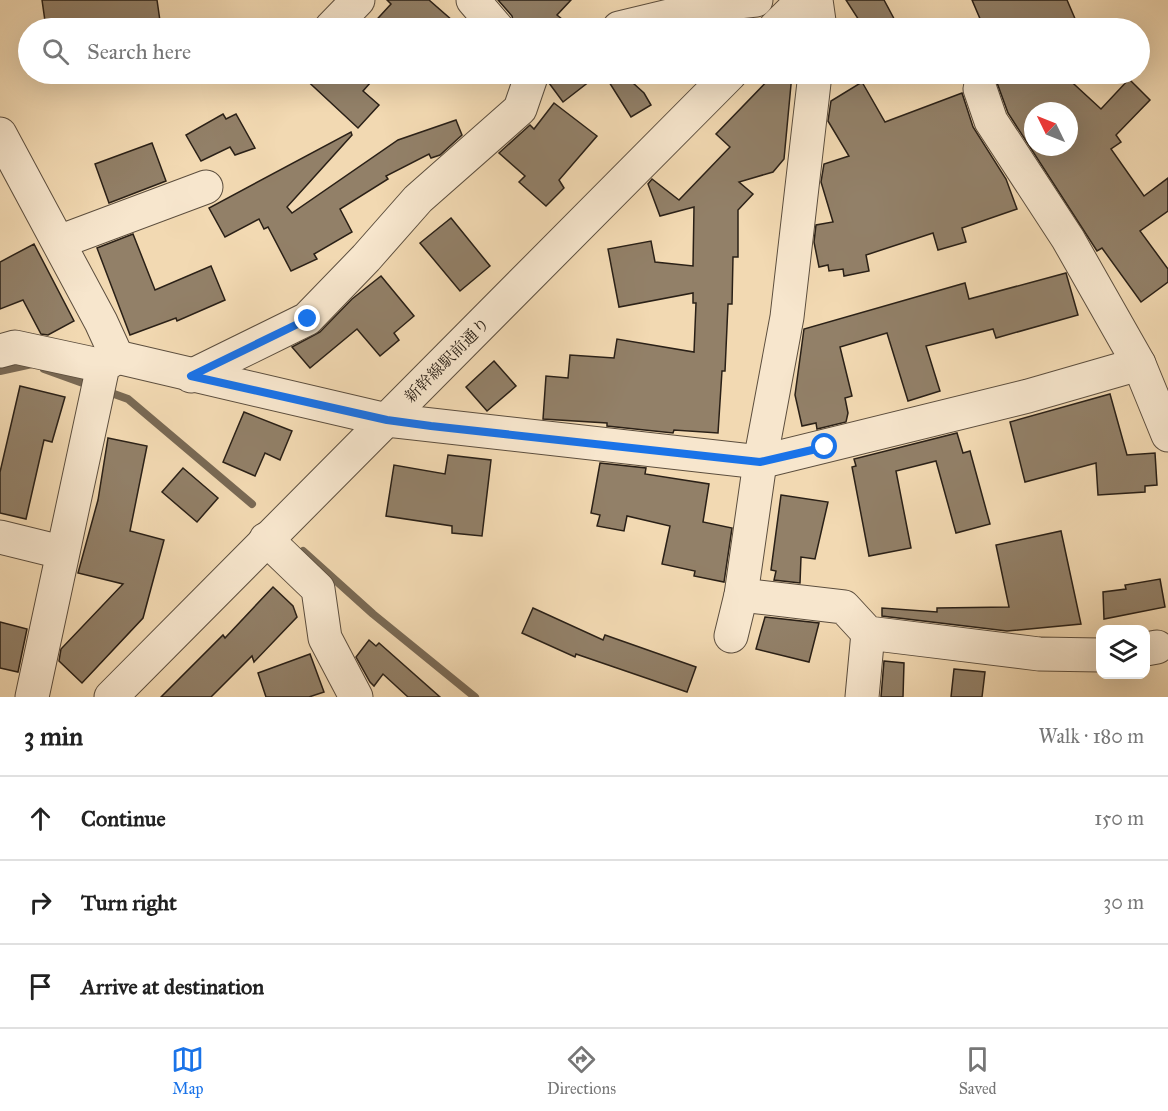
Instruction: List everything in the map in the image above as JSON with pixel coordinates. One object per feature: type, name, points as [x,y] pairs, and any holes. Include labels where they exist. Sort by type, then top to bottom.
[{"type":"street","points":[[341,18],[358,0]]},
{"type":"street","points":[[473,0],[488,18]]},
{"type":"street","points":[[661,18],[719,4],[756,0]]},
{"type":"street","points":[[816,0],[819,18]]},
{"type":"street","points":[[191,376],[308,319],[418,199],[520,109],[529,84]]},
{"type":"street","name":"新幹線駅前通り","points":[[111,697],[720,84]]},
{"type":"street","points":[[731,636],[741,595],[760,462],[787,317],[814,84]]},
{"type":"street","points":[[980,89],[991,121],[1068,239],[1139,364],[1168,435]]},
{"type":"street","points":[[0,134],[58,242],[104,376],[61,552],[32,697]]},
{"type":"street","points":[[58,242],[206,187]]},
{"type":"street","points":[[0,351],[15,347],[104,376],[191,376],[387,420],[760,462],[1028,396],[1139,364]]},
{"type":"street","points":[[0,537],[61,552]]},
{"type":"street","points":[[266,539],[318,589],[325,638],[356,697]]},
{"type":"street","points":[[741,595],[844,607],[868,633],[1039,654],[1096,655]]},
{"type":"street","points":[[862,697],[868,633]]},
{"type":"building","points":[[42,0],[157,0],[160,18],[45,18]]},
{"type":"building","points":[[387,0],[429,0],[450,18],[378,18],[391,4]]},
{"type":"building","points":[[498,0],[571,0],[557,15],[561,18],[512,18]]},
{"type":"building","points":[[846,0],[884,0],[894,18],[858,18]]},
{"type":"building","points":[[972,0],[1067,0],[1075,18],[980,18]]},
{"type":"building","points":[[311,84],[369,84],[363,91],[379,105],[358,128]]},
{"type":"building","points":[[550,84],[586,84],[563,102]]},
{"type":"building","points":[[610,84],[634,84],[644,93],[651,105],[631,117]]},
{"type":"building","points":[[764,84],[791,84],[784,159],[773,172],[739,182],[753,194],[738,210],[738,257],[733,257],[732,304],[728,304],[725,371],[722,371],[718,433],[674,430],[673,433],[607,426],[607,423],[543,419],[546,376],[568,378],[570,355],[614,358],[617,339],[694,352],[696,303],[693,303],[693,293],[619,307],[608,249],[651,241],[655,262],[693,266],[694,207],[660,216],[648,184],[652,179],[679,200],[730,147],[716,134]]},
{"type":"building","points":[[859,84],[863,84],[885,122],[962,93],[973,127],[1006,179],[1017,209],[962,228],[966,242],[938,250],[933,233],[866,255],[869,271],[844,276],[843,269],[829,271],[828,265],[819,267],[814,242],[816,225],[833,222],[821,182],[824,164],[849,156],[828,121],[831,101]]},
{"type":"building","points":[[997,84],[1074,84],[1101,109],[1124,84],[1134,84],[1150,100],[1116,135],[1121,142],[1111,149],[1144,196],[1168,178],[1168,211],[1140,231],[1168,269],[1168,282],[1141,302],[1102,248],[1097,251],[1036,156],[1078,156],[1078,102],[1024,102],[1024,138],[1008,113]]},
{"type":"building","points":[[554,103],[597,136],[559,180],[564,188],[546,206],[519,182],[525,176],[499,153],[530,125],[534,129]]},
{"type":"building","points":[[223,114],[226,119],[236,114],[255,148],[235,155],[230,147],[201,161],[186,135]]},
{"type":"building","points":[[456,120],[462,135],[440,155],[431,158],[429,154],[386,176],[388,179],[340,209],[352,232],[314,254],[317,259],[291,271],[268,227],[264,229],[259,219],[225,237],[209,208],[351,132],[352,135],[287,207],[292,213],[398,140]]},
{"type":"building","points":[[152,143],[166,181],[109,203],[95,164]]},
{"type":"building","points":[[451,218],[490,266],[460,291],[420,243]]},
{"type":"building","points":[[133,234],[155,290],[211,266],[225,300],[177,321],[176,318],[130,335],[97,248]]},
{"type":"building","points":[[34,244],[74,321],[48,335],[41,334],[23,300],[0,309],[0,262]]},
{"type":"building","points":[[1066,273],[1078,315],[996,338],[993,329],[926,346],[940,391],[908,401],[887,333],[840,347],[852,396],[845,398],[848,413],[846,422],[817,429],[816,423],[802,426],[795,395],[804,329],[965,283],[969,299]]},
{"type":"building","points":[[381,276],[414,316],[394,333],[399,340],[380,356],[357,329],[310,368],[292,347],[320,332],[352,299]]},
{"type":"building","points":[[494,361],[516,386],[487,411],[466,387]]},
{"type":"building","points":[[20,386],[65,397],[52,442],[44,440],[26,519],[0,513],[0,472]]},
{"type":"building","points":[[1110,394],[1127,455],[1155,453],[1157,485],[1145,486],[1145,492],[1098,495],[1096,463],[1025,482],[1010,422]]},
{"type":"building","points":[[244,412],[292,431],[280,460],[265,453],[255,476],[223,462]]},
{"type":"building","points":[[957,433],[963,453],[970,451],[990,524],[956,533],[936,461],[896,471],[911,548],[869,556],[852,467],[856,466],[854,459]]},
{"type":"building","points":[[108,438],[147,446],[130,531],[164,540],[143,618],[82,683],[59,661],[61,649],[123,584],[78,573],[98,500]]},
{"type":"building","points":[[448,455],[491,460],[482,536],[452,533],[452,526],[386,516],[394,465],[445,474]]},
{"type":"building","points":[[600,463],[646,468],[645,474],[709,484],[703,522],[732,528],[724,582],[694,576],[695,571],[662,564],[670,526],[627,516],[624,531],[597,526],[600,515],[591,513]]},
{"type":"building","points":[[183,468],[218,498],[197,522],[162,492]]},
{"type":"building","points":[[781,495],[828,502],[815,559],[801,557],[800,583],[774,580],[776,571],[771,570]]},
{"type":"building","points":[[1061,531],[1081,624],[1007,631],[882,616],[882,608],[937,612],[937,608],[1009,607],[996,545]]},
{"type":"building","points":[[1160,579],[1165,607],[1104,619],[1103,592],[1126,589],[1125,585]]},
{"type":"building","points":[[273,587],[293,606],[297,617],[254,662],[252,656],[211,697],[161,697],[223,635],[225,638]]},
{"type":"building","points":[[533,608],[603,640],[605,635],[696,667],[687,692],[576,654],[575,657],[522,633]]},
{"type":"building","points":[[765,617],[819,623],[809,662],[756,649]]},
{"type":"building","points":[[0,622],[27,629],[18,672],[0,668]]},
{"type":"building","points":[[369,640],[376,646],[379,643],[440,697],[408,697],[383,674],[374,686],[356,657]]},
{"type":"building","points":[[310,654],[324,692],[309,697],[266,697],[258,673]]},
{"type":"building","points":[[884,661],[904,663],[903,697],[881,697]]},
{"type":"building","points":[[954,669],[985,672],[982,697],[951,697]]},
{"type":"waterway","points":[[0,371],[32,364]]},
{"type":"waterway","points":[[44,369],[91,386]]},
{"type":"waterway","points":[[103,390],[128,399],[252,504]]},
{"type":"waterway","points":[[303,551],[373,614],[475,697]]},
{"type":"route","points":[[308,319],[191,376],[387,420],[431,426],[760,462],[825,447]]}]
